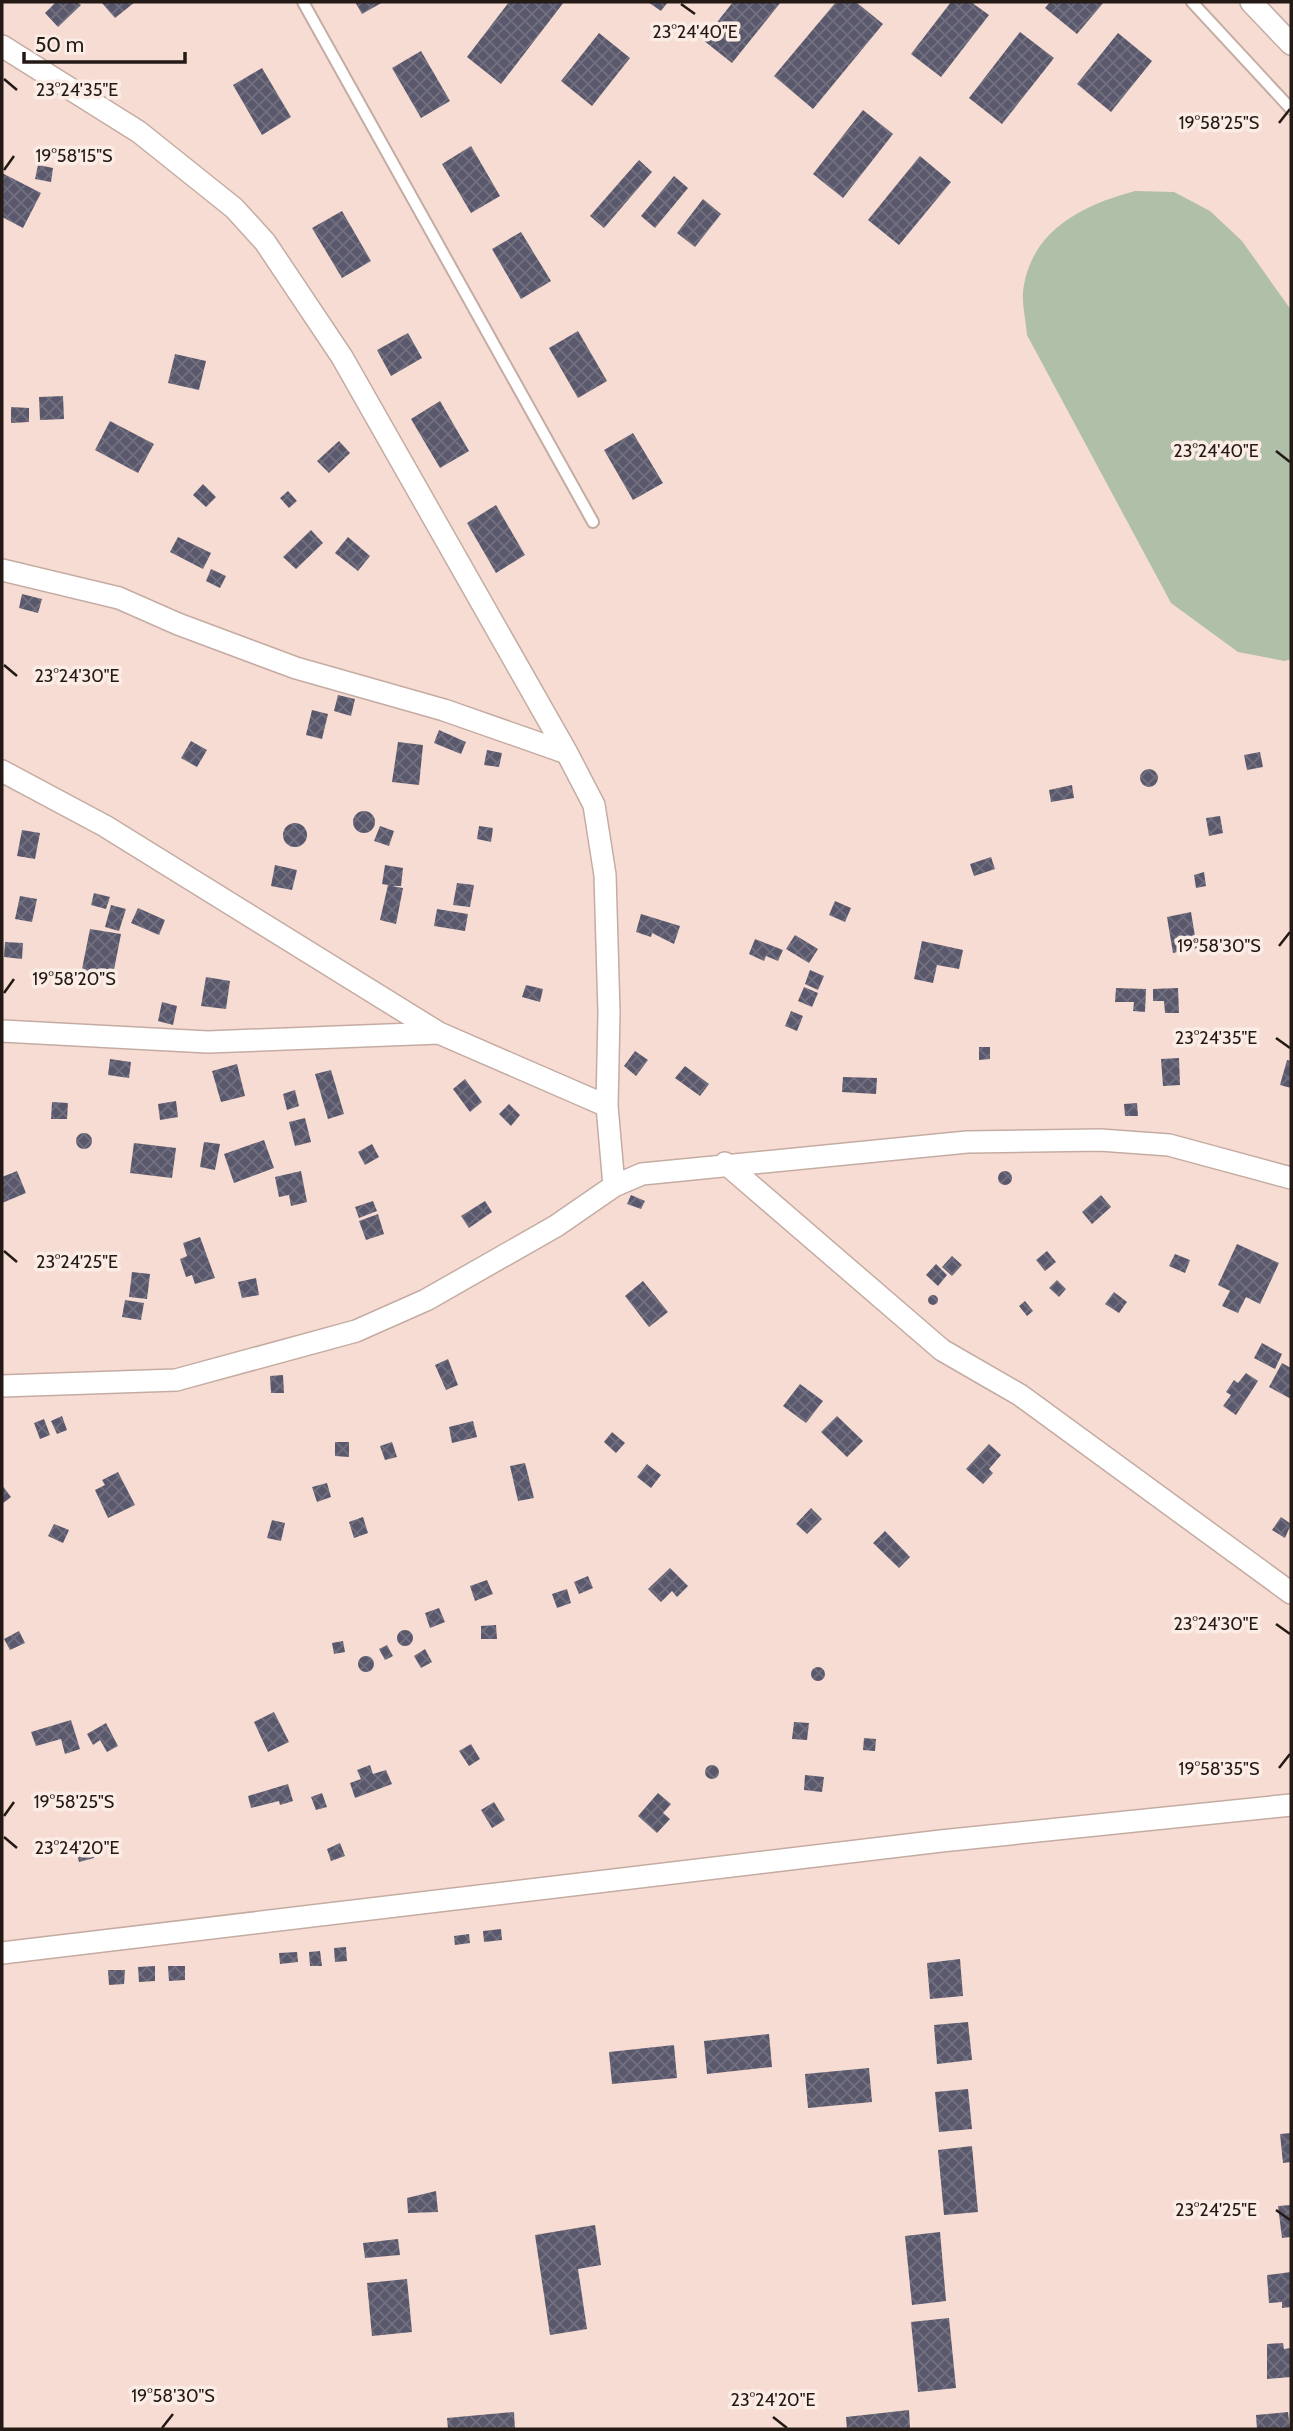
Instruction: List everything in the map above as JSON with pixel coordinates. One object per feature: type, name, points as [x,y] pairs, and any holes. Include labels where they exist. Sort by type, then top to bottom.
[{"type":"street","points":[[1251,2],[1291,44]]},
{"type":"street","points":[[2,46],[139,131],[234,208],[265,242],[342,357],[568,753],[594,804],[602,853],[607,916],[607,1106],[614,1186]]},
{"type":"street","points":[[2,570],[119,598],[178,624],[296,668],[444,710],[568,753]]},
{"type":"street","points":[[2,771],[105,826],[439,1033],[607,1106]]},
{"type":"street","points":[[2,1031],[208,1042],[439,1033]]},
{"type":"street","points":[[2,1386],[176,1380],[356,1331],[426,1300],[556,1226],[614,1186],[642,1174],[725,1163],[967,1142],[1132,1141],[1169,1145],[1291,1178]]},
{"type":"street","points":[[725,1163],[942,1350],[1020,1395],[1291,1593]]},
{"type":"street","points":[[2,1953],[929,1842],[1291,1805]]},
{"type":"lane","points":[[303,2],[593,523]]},
{"type":"lane","points":[[1192,2],[1291,109]]},
{"type":"green space","points":[[1135,191],[1174,192],[1210,211],[1242,241],[1291,310],[1291,659],[1285,661],[1238,652],[1171,603],[1027,335],[1023,292],[1036,252],[1048,236],[1079,213]]},
{"type":"building","points":[[56,2],[77,2],[81,5],[58,27],[45,13]]},
{"type":"building","points":[[101,2],[135,2],[115,18]]},
{"type":"building","points":[[355,2],[383,2],[362,14]]},
{"type":"building","points":[[509,2],[564,2],[501,84],[467,57]]},
{"type":"building","points":[[648,2],[668,2],[661,11]]},
{"type":"building","points":[[733,2],[781,2],[732,63],[703,40]]},
{"type":"building","points":[[836,2],[856,2],[883,24],[813,109],[774,76]]},
{"type":"building","points":[[951,2],[971,2],[989,15],[941,77],[911,54]]},
{"type":"building","points":[[1050,2],[1104,2],[1077,34],[1045,8]]},
{"type":"building","points":[[1020,32],[1054,58],[1002,124],[969,98]]},
{"type":"building","points":[[599,33],[630,58],[592,106],[561,81]]},
{"type":"building","points":[[1118,33],[1152,61],[1111,112],[1077,84]]},
{"type":"building","points":[[421,51],[450,101],[421,118],[392,68]]},
{"type":"building","points":[[262,68],[291,117],[262,135],[233,85]]},
{"type":"building","points":[[863,110],[893,134],[843,198],[813,174]]},
{"type":"building","points":[[471,146],[500,196],[471,213],[442,164]]},
{"type":"building","points":[[920,156],[951,182],[899,245],[868,220]]},
{"type":"building","points":[[639,160],[652,172],[604,228],[590,216]]},
{"type":"building","points":[[38,165],[53,168],[51,182],[35,179]]},
{"type":"building","points":[[2,173],[41,193],[23,228],[2,217]]},
{"type":"building","points":[[674,176],[688,188],[655,228],[641,216]]},
{"type":"building","points":[[703,199],[721,214],[695,247],[677,233]]},
{"type":"building","points":[[342,211],[371,261],[342,278],[312,228]]},
{"type":"building","points":[[521,232],[551,281],[521,299],[492,249]]},
{"type":"building","points":[[578,331],[607,381],[578,398],[549,348]]},
{"type":"building","points":[[408,333],[422,358],[391,376],[377,350]]},
{"type":"building","points":[[175,354],[206,361],[199,390],[168,383]]},
{"type":"building","points":[[63,396],[64,419],[40,420],[39,397]]},
{"type":"building","points":[[440,401],[469,451],[440,468],[411,419]]},
{"type":"building","points":[[11,407],[29,408],[29,422],[11,423]]},
{"type":"building","points":[[110,421],[154,444],[138,473],[95,450]]},
{"type":"building","points":[[633,433],[663,483],[633,500],[604,450]]},
{"type":"building","points":[[339,441],[350,453],[329,473],[317,461]]},
{"type":"building","points":[[203,484],[216,497],[206,507],[193,495]]},
{"type":"building","points":[[288,491],[297,501],[289,508],[280,498]]},
{"type":"building","points":[[496,505],[525,555],[496,573],[467,523]]},
{"type":"building","points":[[311,530],[323,543],[296,569],[283,557]]},
{"type":"building","points":[[178,537],[211,553],[203,569],[170,552]]},
{"type":"building","points":[[348,537],[370,556],[358,571],[335,553]]},
{"type":"building","points":[[211,569],[226,576],[220,588],[206,581]]},
{"type":"building","points":[[22,594],[42,599],[38,613],[19,608]]},
{"type":"building","points":[[338,695],[355,699],[351,716],[334,711]]},
{"type":"building","points":[[312,710],[328,714],[322,739],[306,735]]},
{"type":"building","points":[[439,730],[466,742],[461,754],[434,743]]},
{"type":"building","points":[[191,741],[207,750],[197,767],[181,758]]},
{"type":"building","points":[[398,742],[423,745],[419,785],[392,782]]},
{"type":"building","points":[[487,750],[502,753],[499,767],[484,765]]},
{"type":"building","points":[[1260,752],[1263,767],[1247,770],[1244,755]]},
{"type":"building","points":[[1149,769],[1155,772],[1158,778],[1155,784],[1149,787],[1143,784],[1140,778],[1143,772]]},
{"type":"building","points":[[1072,785],[1074,798],[1051,802],[1049,790]]},
{"type":"building","points":[[364,811],[372,814],[375,822],[372,830],[364,833],[356,830],[353,822],[356,814]]},
{"type":"building","points":[[1220,816],[1223,833],[1209,836],[1206,818]]},
{"type":"building","points":[[295,823],[304,826],[307,835],[304,844],[295,847],[286,844],[283,835],[286,826]]},
{"type":"building","points":[[380,826],[394,831],[389,846],[374,841]]},
{"type":"building","points":[[479,826],[493,828],[491,842],[477,839]]},
{"type":"building","points":[[22,830],[40,833],[35,859],[17,856]]},
{"type":"building","points":[[991,857],[995,869],[974,876],[970,864]]},
{"type":"building","points":[[275,865],[297,870],[292,890],[271,886]]},
{"type":"building","points":[[385,865],[403,868],[401,886],[392,886],[403,888],[396,924],[380,920],[388,885],[382,884]]},
{"type":"building","points":[[1204,872],[1206,886],[1196,888],[1194,875]]},
{"type":"building","points":[[457,883],[474,885],[470,907],[453,905]]},
{"type":"building","points":[[94,893],[110,897],[106,909],[91,905]]},
{"type":"building","points":[[20,896],[37,899],[32,922],[15,919]]},
{"type":"building","points":[[835,901],[851,908],[845,922],[829,915]]},
{"type":"building","points":[[111,905],[126,909],[119,931],[105,927]]},
{"type":"building","points":[[138,908],[165,920],[159,935],[131,923]]},
{"type":"building","points":[[437,909],[468,914],[465,931],[434,926]]},
{"type":"building","points":[[1191,912],[1197,948],[1173,953],[1167,917]]},
{"type":"building","points":[[641,914],[680,926],[674,944],[652,933],[651,937],[636,932]]},
{"type":"building","points":[[90,929],[121,934],[112,980],[81,974]]},
{"type":"building","points":[[795,935],[818,949],[809,963],[786,949]]},
{"type":"building","points":[[755,939],[783,950],[778,961],[766,956],[764,961],[749,954]]},
{"type":"building","points":[[922,941],[963,950],[959,969],[937,965],[933,983],[914,979]]},
{"type":"building","points":[[5,942],[23,943],[22,959],[4,957]]},
{"type":"building","points":[[810,970],[824,976],[818,990],[805,984]]},
{"type":"building","points":[[206,977],[230,981],[226,1009],[201,1006]]},
{"type":"building","points":[[526,985],[543,989],[540,1002],[522,997]]},
{"type":"building","points":[[804,987],[818,993],[812,1007],[798,1001]]},
{"type":"building","points":[[1116,988],[1146,989],[1145,1012],[1133,1011],[1134,1002],[1115,1002]]},
{"type":"building","points":[[1178,988],[1179,1013],[1165,1013],[1164,1001],[1153,1001],[1153,989]]},
{"type":"building","points":[[162,1002],[177,1006],[173,1025],[158,1021]]},
{"type":"building","points":[[791,1011],[803,1016],[797,1031],[785,1026]]},
{"type":"building","points":[[979,1047],[990,1047],[990,1059],[979,1060]]},
{"type":"building","points":[[635,1051],[648,1060],[636,1076],[624,1066]]},
{"type":"building","points":[[1179,1058],[1180,1085],[1163,1086],[1161,1059]]},
{"type":"building","points":[[110,1059],[131,1062],[129,1078],[108,1075]]},
{"type":"building","points":[[1287,1060],[1291,1061],[1291,1088],[1280,1085]]},
{"type":"building","points":[[237,1064],[245,1096],[221,1102],[212,1071]]},
{"type":"building","points":[[685,1066],[709,1084],[700,1096],[675,1078]]},
{"type":"building","points":[[331,1070],[344,1114],[328,1119],[315,1074]]},
{"type":"building","points":[[843,1077],[877,1078],[876,1094],[842,1092]]},
{"type":"building","points":[[465,1079],[482,1102],[470,1112],[453,1089]]},
{"type":"building","points":[[295,1090],[299,1106],[287,1110],[283,1094]]},
{"type":"building","points":[[176,1101],[178,1117],[160,1120],[158,1104]]},
{"type":"building","points":[[52,1102],[68,1103],[67,1119],[51,1119]]},
{"type":"building","points":[[1137,1103],[1138,1116],[1125,1116],[1124,1104]]},
{"type":"building","points":[[509,1104],[520,1115],[511,1126],[499,1114]]},
{"type":"building","points":[[305,1118],[311,1142],[295,1146],[289,1122]]},
{"type":"building","points":[[84,1133],[90,1135],[90,1147],[84,1149],[78,1147],[76,1141],[78,1135]]},
{"type":"building","points":[[264,1140],[274,1168],[234,1183],[224,1154]]},
{"type":"building","points":[[204,1142],[220,1144],[215,1170],[200,1167]]},
{"type":"building","points":[[134,1143],[176,1148],[172,1178],[130,1173]]},
{"type":"building","points":[[372,1144],[379,1157],[365,1165],[358,1152]]},
{"type":"building","points":[[17,1171],[26,1193],[2,1203],[2,1177]]},
{"type":"building","points":[[301,1171],[307,1202],[291,1206],[289,1195],[279,1197],[275,1177]]},
{"type":"building","points":[[1002,1171],[1008,1171],[1012,1178],[1008,1185],[1002,1185],[998,1181],[998,1175]]},
{"type":"building","points":[[631,1195],[645,1201],[641,1209],[627,1204]]},
{"type":"building","points":[[1101,1195],[1111,1207],[1092,1224],[1082,1212]]},
{"type":"building","points":[[373,1201],[377,1211],[359,1218],[355,1207]]},
{"type":"building","points":[[485,1201],[492,1212],[469,1228],[461,1216]]},
{"type":"building","points":[[378,1214],[384,1234],[366,1240],[359,1221]]},
{"type":"building","points":[[200,1237],[215,1278],[195,1284],[192,1275],[186,1277],[180,1259],[187,1256],[183,1243]]},
{"type":"building","points":[[1237,1244],[1279,1263],[1260,1304],[1246,1297],[1238,1313],[1222,1306],[1230,1291],[1218,1285]]},
{"type":"building","points":[[1047,1251],[1056,1262],[1045,1271],[1036,1260]]},
{"type":"building","points":[[1175,1254],[1190,1260],[1185,1273],[1169,1266]]},
{"type":"building","points":[[952,1256],[962,1265],[952,1276],[942,1267]]},
{"type":"building","points":[[936,1264],[947,1275],[938,1286],[926,1275]]},
{"type":"building","points":[[132,1272],[150,1274],[147,1299],[129,1297]]},
{"type":"building","points":[[256,1278],[259,1295],[242,1298],[238,1282]]},
{"type":"building","points":[[1057,1280],[1066,1289],[1059,1297],[1049,1288]]},
{"type":"building","points":[[643,1281],[668,1312],[649,1327],[625,1296]]},
{"type":"building","points":[[1114,1292],[1127,1302],[1119,1313],[1105,1304]]},
{"type":"building","points":[[933,1295],[937,1296],[937,1304],[933,1305],[929,1304],[928,1300],[929,1296]]},
{"type":"building","points":[[125,1300],[144,1303],[141,1320],[122,1317]]},
{"type":"building","points":[[1025,1301],[1033,1311],[1027,1316],[1019,1306]]},
{"type":"building","points":[[1262,1343],[1282,1354],[1275,1369],[1254,1358]]},
{"type":"building","points":[[448,1359],[458,1385],[446,1390],[435,1365]]},
{"type":"building","points":[[1282,1363],[1291,1368],[1291,1399],[1269,1387]]},
{"type":"building","points":[[1246,1373],[1258,1381],[1236,1415],[1223,1406],[1231,1395],[1226,1392],[1234,1380],[1238,1383]]},
{"type":"building","points":[[283,1375],[284,1393],[271,1393],[270,1376]]},
{"type":"building","points":[[800,1384],[823,1401],[806,1423],[783,1406]]},
{"type":"building","points":[[62,1416],[67,1430],[57,1434],[51,1421]]},
{"type":"building","points":[[837,1416],[863,1441],[847,1457],[821,1432]]},
{"type":"building","points":[[44,1419],[50,1435],[40,1439],[34,1423]]},
{"type":"building","points":[[473,1421],[477,1437],[452,1443],[449,1427]]},
{"type":"building","points":[[612,1432],[625,1443],[616,1453],[604,1442]]},
{"type":"building","points":[[335,1442],[349,1442],[349,1457],[335,1456]]},
{"type":"building","points":[[392,1442],[397,1457],[385,1460],[380,1446]]},
{"type":"building","points":[[989,1444],[1001,1455],[989,1469],[993,1473],[983,1484],[966,1469]]},
{"type":"building","points":[[525,1463],[534,1498],[518,1501],[510,1466]]},
{"type":"building","points":[[647,1464],[661,1475],[651,1488],[637,1477]]},
{"type":"building","points":[[118,1472],[135,1505],[108,1518],[95,1490],[105,1485],[102,1480]]},
{"type":"building","points":[[327,1483],[331,1497],[317,1502],[312,1487]]},
{"type":"building","points":[[2,1485],[11,1497],[2,1504]]},
{"type":"building","points":[[811,1508],[822,1519],[807,1534],[796,1524]]},
{"type":"building","points":[[363,1517],[368,1533],[354,1538],[349,1522]]},
{"type":"building","points":[[1281,1517],[1291,1524],[1285,1538],[1272,1530]]},
{"type":"building","points":[[272,1520],[285,1523],[281,1541],[267,1538]]},
{"type":"building","points":[[54,1524],[69,1530],[63,1543],[48,1536]]},
{"type":"building","points":[[885,1531],[910,1557],[899,1568],[873,1543]]},
{"type":"building","points":[[670,1568],[688,1586],[677,1597],[672,1591],[661,1602],[648,1589]]},
{"type":"building","points":[[588,1576],[593,1588],[579,1594],[574,1582]]},
{"type":"building","points":[[487,1580],[493,1594],[475,1601],[470,1586]]},
{"type":"building","points":[[567,1589],[571,1603],[557,1608],[552,1594]]},
{"type":"building","points":[[439,1608],[445,1622],[430,1628],[425,1613]]},
{"type":"building","points":[[496,1625],[497,1639],[481,1639],[481,1626]]},
{"type":"building","points":[[405,1630],[411,1632],[411,1644],[405,1646],[399,1644],[397,1638],[399,1632]]},
{"type":"building","points":[[19,1631],[25,1643],[10,1650],[4,1639]]},
{"type":"building","points":[[343,1641],[345,1652],[334,1654],[332,1643]]},
{"type":"building","points":[[387,1645],[393,1656],[385,1660],[379,1649]]},
{"type":"building","points":[[425,1649],[432,1662],[421,1668],[414,1656]]},
{"type":"building","points":[[363,1656],[369,1656],[374,1664],[372,1670],[363,1672],[358,1667],[358,1661]]},
{"type":"building","points":[[815,1667],[821,1667],[825,1674],[821,1681],[815,1681],[811,1677],[811,1671]]},
{"type":"building","points":[[274,1712],[289,1742],[268,1752],[254,1722]]},
{"type":"building","points":[[71,1720],[80,1749],[65,1754],[61,1739],[36,1746],[31,1732]]},
{"type":"building","points":[[794,1722],[809,1723],[807,1740],[792,1739]]},
{"type":"building","points":[[106,1723],[118,1746],[107,1752],[100,1740],[93,1745],[87,1734]]},
{"type":"building","points":[[864,1738],[876,1739],[875,1751],[863,1750]]},
{"type":"building","points":[[471,1744],[480,1759],[469,1766],[459,1751]]},
{"type":"building","points":[[370,1765],[373,1774],[386,1770],[392,1784],[355,1798],[350,1783],[361,1779],[357,1770]]},
{"type":"building","points":[[709,1765],[715,1765],[719,1772],[715,1779],[709,1779],[705,1775],[705,1769]]},
{"type":"building","points":[[805,1775],[824,1777],[822,1792],[804,1790]]},
{"type":"building","points":[[288,1784],[293,1801],[280,1805],[279,1801],[251,1808],[248,1796]]},
{"type":"building","points":[[322,1793],[327,1807],[316,1810],[311,1797]]},
{"type":"building","points":[[658,1793],[671,1804],[663,1813],[670,1819],[657,1833],[638,1816]]},
{"type":"building","points":[[494,1802],[505,1820],[492,1828],[481,1810]]},
{"type":"building","points":[[340,1843],[345,1856],[331,1861],[327,1849]]},
{"type":"building","points":[[91,1846],[94,1858],[79,1862],[76,1850]]},
{"type":"building","points":[[501,1929],[502,1940],[484,1942],[483,1931]]},
{"type":"building","points":[[469,1934],[470,1943],[455,1945],[454,1936]]},
{"type":"building","points":[[346,1947],[347,1961],[335,1962],[334,1948]]},
{"type":"building","points":[[320,1951],[322,1966],[310,1966],[309,1952]]},
{"type":"building","points":[[297,1952],[298,1962],[280,1964],[279,1953]]},
{"type":"building","points":[[960,1959],[963,1996],[930,1999],[927,1963]]},
{"type":"building","points":[[155,1966],[155,1981],[139,1982],[138,1967]]},
{"type":"building","points":[[168,1966],[185,1966],[185,1980],[169,1981]]},
{"type":"building","points":[[108,1970],[125,1970],[124,1984],[109,1985]]},
{"type":"building","points":[[968,2022],[972,2060],[937,2064],[934,2025]]},
{"type":"building","points":[[769,2034],[772,2067],[707,2074],[704,2041]]},
{"type":"building","points":[[674,2045],[677,2078],[612,2084],[609,2052]]},
{"type":"building","points":[[869,2068],[872,2102],[808,2108],[805,2074]]},
{"type":"building","points":[[968,2089],[972,2129],[939,2132],[935,2092]]},
{"type":"building","points":[[1291,2133],[1291,2162],[1283,2163],[1280,2134]]},
{"type":"building","points":[[972,2146],[978,2212],[944,2215],[938,2150]]},
{"type":"building","points":[[436,2191],[438,2212],[408,2213],[407,2198]]},
{"type":"building","points":[[1291,2205],[1291,2237],[1282,2238],[1278,2206]]},
{"type":"building","points":[[595,2225],[601,2265],[578,2269],[587,2329],[550,2335],[535,2235]]},
{"type":"building","points":[[940,2232],[946,2301],[912,2305],[905,2236]]},
{"type":"building","points":[[398,2239],[400,2255],[365,2258],[363,2243]]},
{"type":"building","points":[[1291,2272],[1291,2307],[1282,2308],[1282,2302],[1269,2303],[1267,2275]]},
{"type":"building","points":[[407,2279],[412,2332],[372,2336],[367,2283]]},
{"type":"building","points":[[949,2318],[956,2388],[918,2392],[911,2322]]},
{"type":"building","points":[[1283,2343],[1284,2349],[1291,2348],[1291,2377],[1267,2379],[1267,2344]]},
{"type":"building","points":[[909,2410],[910,2429],[847,2429],[846,2417]]},
{"type":"building","points":[[514,2412],[515,2429],[448,2429],[447,2418]]},
{"type":"building","points":[[1288,2412],[1290,2429],[1257,2429],[1256,2415]]}]
